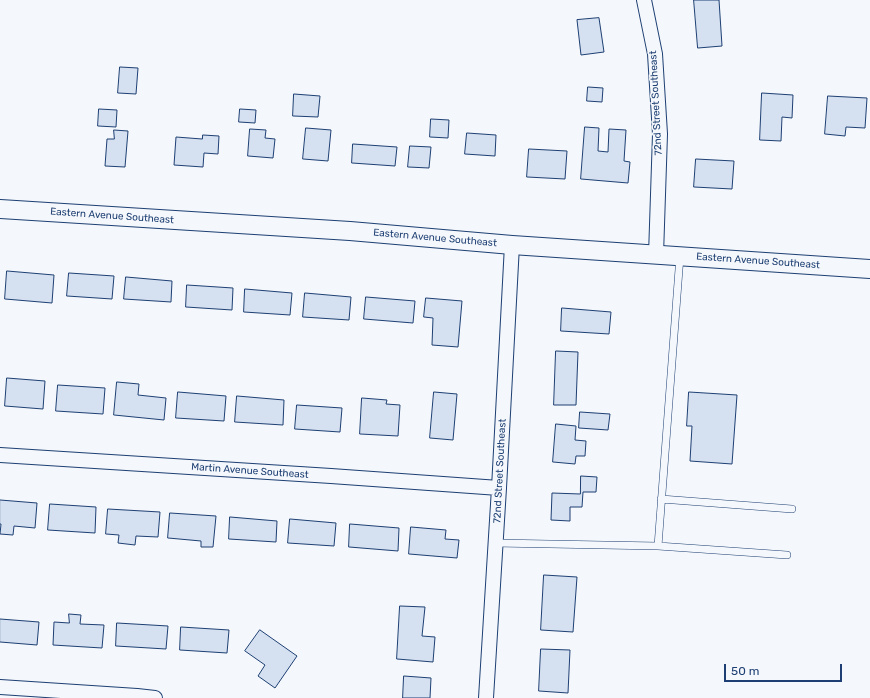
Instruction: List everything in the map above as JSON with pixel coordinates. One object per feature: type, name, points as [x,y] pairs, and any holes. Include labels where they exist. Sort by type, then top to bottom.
[{"type":"street","name":"72nd Street Southeast","points":[[644,0],[655,54],[660,134],[656,255]]},
{"type":"street","name":"Eastern Avenue Southeast","points":[[0,209],[350,231],[512,245],[870,269]]},
{"type":"street","name":"72nd Street Southeast","points":[[486,698],[512,245]]},
{"type":"street","name":"Martin Avenue Southeast","points":[[0,455],[499,488]]},
{"type":"street","points":[[0,687],[155,698]]},
{"type":"lane","points":[[658,546],[680,256]]},
{"type":"lane","points":[[661,499],[792,508]]},
{"type":"lane","points":[[496,542],[658,546],[787,555]]},
{"type":"building","points":[[694,0],[719,0],[722,46],[698,48]]},
{"type":"building","points":[[599,18],[604,52],[581,55],[577,20]]},
{"type":"building","points":[[120,67],[138,68],[136,94],[118,93]]},
{"type":"building","points":[[588,87],[603,88],[602,102],[587,101]]},
{"type":"building","points":[[762,93],[793,95],[792,118],[782,117],[781,141],[760,140]]},
{"type":"building","points":[[294,94],[320,96],[318,117],[293,116]]},
{"type":"building","points":[[828,96],[867,98],[865,128],[846,127],[845,136],[825,134]]},
{"type":"building","points":[[99,109],[117,110],[116,127],[98,126]]},
{"type":"building","points":[[240,109],[256,110],[255,123],[239,122]]},
{"type":"building","points":[[431,119],[449,120],[448,138],[430,137]]},
{"type":"building","points":[[585,127],[599,128],[598,151],[608,152],[609,129],[626,130],[624,161],[630,162],[628,183],[581,179]]},
{"type":"building","points":[[306,128],[331,130],[328,161],[303,159]]},
{"type":"building","points":[[250,129],[266,130],[265,138],[275,139],[273,158],[248,156]]},
{"type":"building","points":[[114,130],[128,131],[125,167],[105,166],[107,139],[114,139]]},
{"type":"building","points":[[467,133],[496,135],[495,156],[465,154]]},
{"type":"building","points":[[203,135],[219,136],[218,154],[204,153],[203,167],[174,165],[176,137],[202,139]]},
{"type":"building","points":[[353,144],[397,147],[395,166],[352,163]]},
{"type":"building","points":[[410,146],[431,147],[429,168],[408,167]]},
{"type":"building","points":[[529,149],[567,151],[565,179],[527,177]]},
{"type":"building","points":[[696,159],[734,161],[732,189],[694,187]]},
{"type":"building","points":[[7,271],[54,275],[52,303],[5,299]]},
{"type":"building","points":[[69,273],[114,276],[112,299],[67,296]]},
{"type":"building","points":[[126,277],[172,281],[171,302],[124,299]]},
{"type":"building","points":[[187,285],[233,288],[232,310],[186,307]]},
{"type":"building","points":[[245,289],[292,293],[290,315],[244,312]]},
{"type":"building","points":[[305,293],[351,297],[349,320],[303,317]]},
{"type":"building","points":[[366,297],[415,301],[413,323],[364,319]]},
{"type":"building","points":[[426,298],[462,301],[458,347],[432,345],[433,318],[424,317]]},
{"type":"building","points":[[562,308],[611,312],[609,334],[561,331]]},
{"type":"building","points":[[556,351],[578,352],[576,405],[554,405]]},
{"type":"building","points":[[7,378],[45,381],[43,409],[5,406]]},
{"type":"building","points":[[117,382],[139,384],[138,395],[166,398],[164,420],[114,415]]},
{"type":"building","points":[[58,385],[105,388],[103,414],[56,411]]},
{"type":"building","points":[[178,392],[226,396],[224,421],[176,418]]},
{"type":"building","points":[[434,392],[457,394],[453,440],[430,438]]},
{"type":"building","points":[[689,392],[737,395],[732,464],[690,461],[692,426],[687,426]]},
{"type":"building","points":[[237,396],[284,400],[283,425],[235,422]]},
{"type":"building","points":[[362,398],[387,400],[386,404],[400,405],[398,436],[360,434]]},
{"type":"building","points":[[297,405],[342,408],[340,432],[295,429]]},
{"type":"building","points":[[580,412],[610,414],[608,430],[579,428]]},
{"type":"building","points":[[556,424],[576,426],[575,440],[586,441],[585,456],[576,456],[575,464],[553,462]]},
{"type":"building","points":[[581,476],[597,477],[596,492],[583,492],[582,507],[570,507],[570,521],[551,520],[552,493],[580,494]]},
{"type":"building","points":[[0,500],[37,503],[35,528],[14,526],[13,535],[0,534]]},
{"type":"building","points":[[50,504],[96,507],[95,533],[48,530]]},
{"type":"building","points":[[108,509],[160,512],[158,537],[136,536],[135,545],[118,543],[119,535],[106,534]]},
{"type":"building","points":[[170,513],[216,516],[213,547],[201,547],[201,541],[168,538]]},
{"type":"building","points":[[230,517],[277,521],[276,542],[229,539]]},
{"type":"building","points":[[290,519],[336,523],[334,546],[288,543]]},
{"type":"building","points":[[350,524],[399,528],[398,551],[349,547]]},
{"type":"building","points":[[411,527],[446,530],[445,539],[459,540],[457,558],[409,554]]},
{"type":"building","points":[[544,575],[577,577],[573,632],[541,630]]},
{"type":"building","points":[[400,606],[425,607],[422,636],[435,637],[433,662],[397,659]]},
{"type":"building","points":[[69,614],[81,615],[80,624],[104,625],[102,648],[53,645],[54,622],[69,623]]},
{"type":"building","points":[[0,619],[39,622],[37,645],[0,642]]},
{"type":"building","points":[[117,623],[168,626],[166,649],[116,646]]},
{"type":"building","points":[[181,627],[229,630],[227,653],[180,650]]},
{"type":"building","points":[[260,630],[297,656],[275,688],[258,676],[265,665],[245,651]]},
{"type":"building","points":[[541,649],[570,650],[568,693],[539,691]]},
{"type":"building","points":[[404,676],[431,678],[430,698],[403,698]]}]
